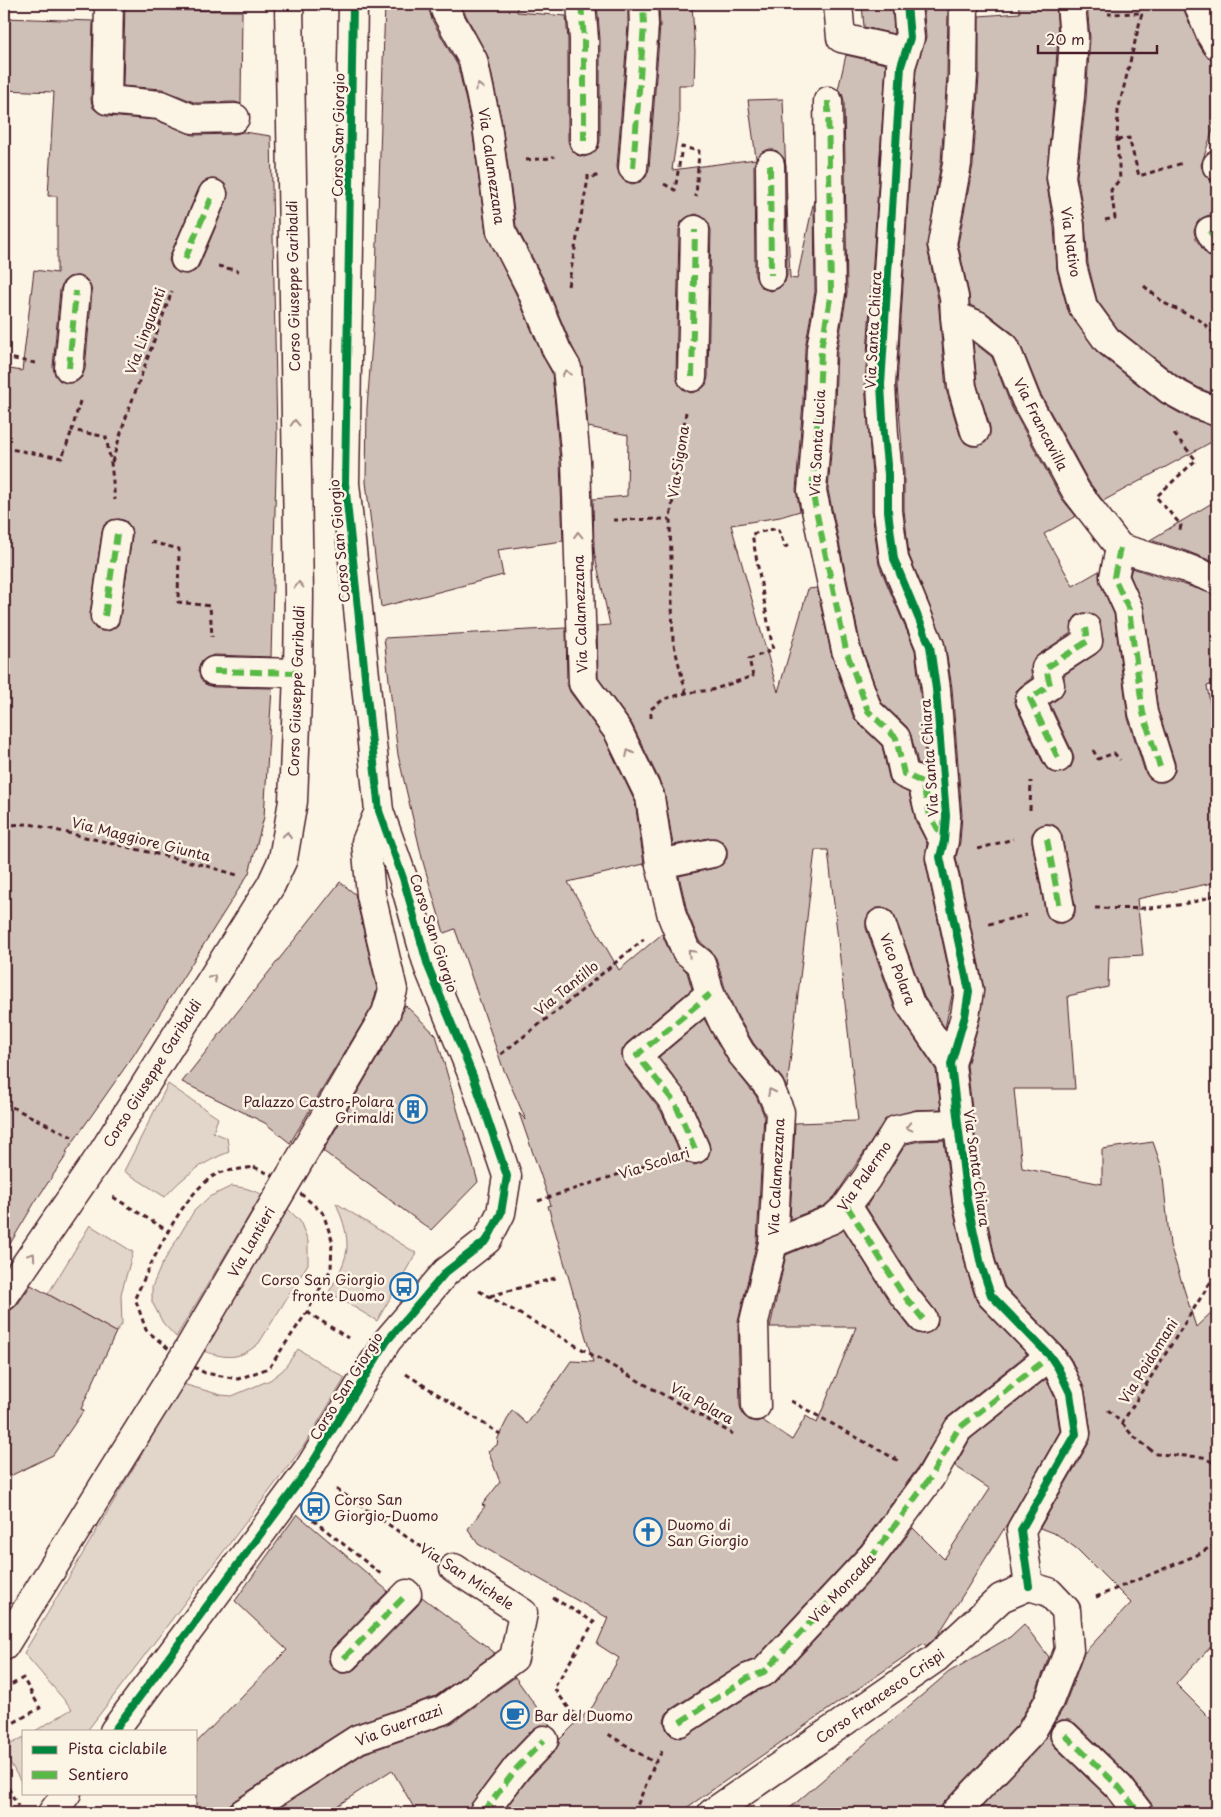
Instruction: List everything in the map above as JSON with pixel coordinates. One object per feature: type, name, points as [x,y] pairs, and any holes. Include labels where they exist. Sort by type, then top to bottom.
[{"type":"street","points":[[109,4],[107,100],[160,105],[194,119],[235,118]]},
{"type":"street","name":"Corso Giuseppe Garibaldi","points":[[4,1296],[102,1152],[271,885],[283,859],[293,801],[299,594],[289,4]]},
{"type":"street","name":"Corso San Giorgio","points":[[115,1730],[287,1500],[308,1470],[387,1342],[446,1272],[487,1240],[501,1213],[507,1176],[473,1076],[428,966],[403,878],[379,811],[345,483],[353,4]]},
{"type":"street","name":"Via Calamezzana","points":[[443,4],[473,60],[488,125],[501,231],[531,289],[557,350],[567,368],[576,461],[583,683],[618,731],[650,797],[660,864],[672,916],[686,951],[701,963],[710,994],[724,1024],[742,1053],[770,1088],[780,1112],[773,1243],[754,1322],[756,1406]]},
{"type":"street","points":[[582,4],[584,141]]},
{"type":"street","points":[[633,168],[644,25],[643,4]]},
{"type":"street","points":[[838,4],[841,38],[905,52]]},
{"type":"street","name":"Via Santa Chiara","points":[[907,4],[910,38],[901,66],[882,394],[888,474],[888,511],[894,559],[930,646],[936,689],[946,816],[944,841],[940,857],[969,991],[965,1016],[951,1064],[957,1124],[966,1200],[981,1265],[991,1295],[1050,1356],[1058,1368],[1070,1393],[1076,1434]]},
{"type":"street","points":[[964,4],[963,76],[957,164],[942,244],[954,297],[962,387],[975,431]]},
{"type":"street","name":"Via Nativo","points":[[1071,4],[1074,37],[1070,97],[1061,177],[1070,225],[1072,266],[1083,307],[1107,340],[1170,390],[1194,403],[1217,412]]},
{"type":"street","points":[[1198,4],[1217,45]]},
{"type":"street","name":"Via Santa Lucia","points":[[828,101],[831,293],[821,349],[812,491],[846,650],[868,711],[896,738],[904,774],[922,782],[930,814],[944,841]]},
{"type":"street","points":[[770,166],[771,275]]},
{"type":"street","points":[[185,259],[213,194]]},
{"type":"street","points":[[692,378],[695,230]]},
{"type":"street","points":[[69,368],[76,291]]},
{"type":"street","name":"Via Francavilla","points":[[955,316],[977,325],[1004,347],[1026,400],[1076,491],[1120,548]]},
{"type":"street","points":[[105,616],[117,534]]},
{"type":"street","points":[[1160,767],[1144,713],[1129,610],[1114,577],[1120,548],[1168,562],[1217,580]]},
{"type":"street","points":[[1058,758],[1030,699],[1050,686],[1046,668],[1088,641],[1086,628]]},
{"type":"street","points":[[214,671],[298,673]]},
{"type":"street","name":"Via Lantieri","points":[[4,1646],[182,1360],[386,1013],[393,990],[371,895],[366,842],[379,811]]},
{"type":"street","points":[[1047,838],[1060,908]]},
{"type":"street","points":[[660,864],[712,854]]},
{"type":"street","name":"Vico Polara","points":[[880,924],[910,1004],[951,1064]]},
{"type":"street","name":"Via Scolari","points":[[695,1149],[675,1103],[637,1055],[710,994]]},
{"type":"street","name":"Via Palermo","points":[[773,1243],[833,1219],[847,1206],[867,1178],[896,1130],[918,1125],[957,1124]]},
{"type":"street","points":[[847,1206],[902,1293],[923,1318]]},
{"type":"street","name":"Via Moncada","points":[[680,1722],[748,1678],[764,1672],[874,1555],[930,1478],[958,1429],[1050,1356]]},
{"type":"street","points":[[955,1813],[1030,1734],[1049,1701],[1070,1650],[1066,1610],[1049,1592],[1029,1586],[1021,1530],[1076,1434]]},
{"type":"street","name":"Via San Michele","points":[[454,1568],[523,1613]]},
{"type":"street","name":"Corso Francesco Crispi","points":[[712,1813],[936,1658],[1001,1598],[1029,1586]]},
{"type":"street","points":[[344,1658],[407,1594]]},
{"type":"street","name":"Via Guerrazzi","points":[[243,1813],[358,1739],[443,1710],[514,1658],[523,1613]]},
{"type":"street","points":[[1065,1736],[1118,1787],[1139,1813]]},
{"type":"street","points":[[483,1813],[517,1768],[544,1740]]},
{"type":"street","points":[[52,1813],[66,1794]]},
{"type":"path","points":[[1107,14],[1142,13],[1118,111],[1117,140],[1120,179]]},
{"type":"path","points":[[1117,140],[1129,138],[1139,176],[1209,164]]},
{"type":"path","points":[[695,230],[699,151]]},
{"type":"path","points":[[567,296],[588,179]]},
{"type":"path","points":[[185,259],[238,271]]},
{"type":"path","points":[[1144,286],[1164,303],[1201,321],[1217,336]]},
{"type":"path","points":[[4,358],[69,368],[86,380],[62,458],[4,448]]},
{"type":"path","points":[[72,430],[106,437],[112,463],[117,534],[179,549],[178,602],[210,606],[214,671]]},
{"type":"path","points":[[1168,562],[1181,525],[1156,497],[1196,460],[1173,432]]},
{"type":"path","points":[[577,522],[670,519]]},
{"type":"path","points":[[4,1103],[80,1141]]},
{"type":"path","points":[[113,1196],[168,1231],[136,1298],[146,1330],[182,1360],[205,1373],[238,1379],[269,1368],[307,1312],[353,1341]]},
{"type":"path","points":[[489,1296],[559,1277]]},
{"type":"path","points":[[378,1356],[500,1434]]},
{"type":"path","points":[[1122,1422],[1132,1435],[1156,1454],[1203,1457],[1217,1465]]},
{"type":"path","points":[[287,1500],[407,1594]]},
{"type":"path","points":[[1066,1610],[1197,1554],[1217,1543]]},
{"type":"path","points":[[4,1689],[23,1678],[40,1708],[4,1728]]},
{"type":"path","points":[[544,1740],[571,1711],[583,1718]]},
{"type":"path","points":[[634,1813],[655,1763],[680,1722]]},
{"type":"path","points":[[608,1734],[655,1763]]},
{"type":"path","points":[[4,1780],[22,1813]]},
{"type":"shaded area","points":[[168,1084],[218,1118],[213,1132],[227,1138],[229,1152],[194,1170],[165,1197],[124,1171]]},
{"type":"shaded area","points":[[232,1186],[262,1194],[176,1337],[163,1323],[152,1302],[152,1287],[161,1266],[194,1211],[209,1197]]},
{"type":"shaded area","points":[[336,1203],[416,1253],[377,1321],[329,1292],[341,1269],[347,1250],[345,1229]]},
{"type":"shaded area","points":[[287,1208],[300,1221],[308,1241],[308,1264],[259,1343],[252,1349],[246,1353],[233,1356],[219,1356],[203,1351]]},
{"type":"shaded area","points":[[90,1225],[133,1252],[121,1294],[122,1324],[116,1332],[48,1294]]},
{"type":"shaded area","points":[[298,1349],[345,1378],[303,1447],[88,1730],[37,1730],[72,1709],[24,1653],[183,1384],[221,1395],[232,1396],[270,1380],[283,1370]]},
{"type":"shaded area","points":[[22,1738],[22,1784],[4,1752],[4,1748]]},
{"type":"building","points":[[125,4],[171,4],[171,10],[242,11],[241,104],[235,102],[196,103],[162,89],[123,86]]},
{"type":"building","points":[[385,4],[428,4],[432,20],[458,66],[472,128],[486,233],[552,373],[560,462],[563,541],[498,550],[503,575],[381,607],[366,482],[367,408],[375,303]]},
{"type":"building","points":[[460,4],[517,4],[517,12],[566,16],[568,40],[568,141],[571,149],[577,155],[584,157],[592,154],[598,148],[600,141],[600,39],[597,4],[628,4],[617,167],[624,181],[632,184],[640,182],[646,177],[649,169],[660,26],[659,4],[692,4],[695,51],[694,85],[679,85],[679,122],[672,170],[756,159],[754,165],[755,275],[758,283],[764,289],[771,291],[779,288],[785,282],[787,275],[786,179],[790,278],[797,279],[814,200],[815,292],[805,348],[796,490],[800,511],[780,517],[731,525],[778,692],[808,589],[817,588],[831,653],[853,716],[882,746],[889,778],[892,784],[909,793],[916,822],[927,843],[925,860],[953,991],[945,1028],[924,997],[895,917],[891,911],[884,908],[876,908],[869,913],[866,920],[866,928],[895,1009],[936,1070],[941,1109],[915,1110],[887,1118],[835,1196],[824,1206],[790,1219],[795,1123],[858,1121],[828,850],[815,850],[787,1088],[782,1078],[754,1044],[738,1017],[725,988],[716,958],[699,941],[687,911],[679,876],[722,865],[727,858],[727,849],[723,842],[716,838],[673,845],[664,790],[632,724],[598,678],[597,626],[610,625],[594,551],[593,499],[627,496],[628,435],[588,427],[582,366],[545,282],[516,226],[502,123],[488,57]],"holes":[[[696,214],[708,222],[711,230],[708,377],[706,385],[700,390],[691,393],[679,385],[676,377],[679,230],[681,222],[687,217]]]},
{"type":"building","points":[[862,4],[892,4],[894,34],[864,27]]},
{"type":"building","points":[[923,4],[948,4],[947,75],[941,162],[927,247],[938,299],[946,389],[960,435],[965,443],[971,446],[979,446],[986,442],[990,434],[990,427],[977,384],[973,342],[992,357],[1012,408],[1062,499],[1076,516],[1044,534],[1073,586],[1099,571],[1100,583],[1114,614],[1128,718],[1145,772],[1149,778],[1156,782],[1164,782],[1171,778],[1175,771],[1175,763],[1158,710],[1144,608],[1130,575],[1132,568],[1217,595],[1217,683],[1207,686],[1217,743],[1217,882],[1137,899],[1143,955],[1109,957],[1108,987],[1068,996],[1075,1089],[1014,1089],[1022,1168],[1102,1184],[1102,1149],[1153,1142],[1162,1168],[1170,1245],[1196,1327],[1217,1307],[1217,1640],[1176,1684],[1217,1725],[1217,1813],[1154,1813],[1151,1803],[1131,1777],[1076,1724],[1069,1720],[1061,1720],[1053,1725],[1064,1707],[1084,1653],[1131,1603],[1077,1549],[1058,1535],[1040,1528],[1090,1441],[1091,1432],[1085,1391],[1072,1361],[1063,1347],[1005,1287],[996,1261],[982,1197],[967,1065],[980,1019],[984,988],[956,857],[960,842],[962,815],[952,688],[945,644],[909,555],[904,510],[904,472],[897,385],[916,69],[926,37]],"holes":[[[1083,613],[1092,614],[1098,619],[1103,639],[1102,647],[1096,654],[1064,675],[1064,691],[1059,698],[1050,704],[1074,759],[1071,767],[1064,772],[1056,773],[1049,771],[1044,765],[1014,698],[1016,691],[1032,678],[1032,662],[1038,655],[1071,633],[1072,622],[1076,616]],[[1045,824],[1052,824],[1058,828],[1062,836],[1075,905],[1075,913],[1071,919],[1062,923],[1055,923],[1049,919],[1045,911],[1032,842],[1032,834],[1036,828]]]},
{"type":"building","points":[[1018,4],[1056,4],[1058,37],[1046,180],[1054,227],[1057,270],[1068,311],[1097,352],[1160,402],[1188,418],[1217,427],[1217,439],[1103,501],[1089,482],[1040,393],[1015,335],[987,313],[970,305],[958,244],[973,165],[979,76],[979,16],[1020,13]]},
{"type":"building","points":[[1087,4],[1183,4],[1197,41],[1204,53],[1209,58],[1217,61],[1217,118],[1201,165],[1204,174],[1210,180],[1217,182],[1217,217],[1209,215],[1202,218],[1197,223],[1194,231],[1196,239],[1204,251],[1210,257],[1217,259],[1217,395],[1179,377],[1118,329],[1097,300],[1088,264],[1085,222],[1077,176],[1086,99],[1090,38]]},
{"type":"building","points":[[4,18],[93,21],[91,100],[93,108],[99,113],[106,116],[156,120],[193,135],[235,134],[243,132],[271,136],[277,436],[271,657],[214,655],[201,662],[198,670],[205,684],[213,687],[272,688],[264,817],[249,873],[133,1056],[66,1152],[68,1153],[35,1202],[4,1254],[4,368],[22,371],[34,270],[57,273],[57,196],[48,196],[54,92],[4,90]],"holes":[[[211,179],[219,180],[225,184],[228,192],[227,200],[199,266],[195,271],[187,274],[179,273],[172,268],[169,260],[171,253],[199,188],[203,182]],[[78,276],[85,278],[90,284],[92,292],[85,369],[82,377],[76,382],[67,383],[60,381],[55,375],[53,367],[60,290],[63,282],[69,277]],[[120,519],[126,521],[131,528],[132,536],[118,625],[111,630],[102,631],[96,629],[91,622],[90,614],[102,532],[104,525],[111,520]]]},
{"type":"building","points":[[846,55],[886,64],[865,384],[872,475],[872,511],[879,565],[915,650],[926,767],[918,763],[907,727],[881,702],[861,646],[828,490],[837,351],[847,293],[844,101],[842,93],[838,90]]},
{"type":"building","points":[[783,99],[786,164],[783,157],[777,151],[770,149],[762,152],[756,158],[748,100]]},
{"type":"building","points":[[1217,500],[1217,563],[1150,540]]},
{"type":"building","points":[[566,628],[567,684],[570,692],[605,739],[635,802],[644,864],[568,882],[619,970],[662,934],[672,957],[687,972],[692,989],[627,1043],[622,1050],[622,1058],[625,1065],[661,1111],[686,1162],[694,1165],[707,1159],[710,1151],[709,1143],[689,1097],[659,1057],[704,1019],[728,1061],[756,1096],[764,1115],[757,1241],[738,1322],[740,1406],[743,1415],[749,1420],[756,1422],[762,1420],[792,1440],[806,1416],[817,1423],[856,1327],[770,1327],[786,1255],[844,1230],[889,1301],[911,1329],[917,1333],[925,1334],[932,1331],[937,1325],[938,1317],[935,1310],[915,1284],[866,1207],[906,1144],[920,1141],[944,1140],[952,1203],[966,1268],[976,1300],[1027,1354],[948,1417],[917,1469],[861,1545],[755,1659],[740,1665],[671,1709],[666,1714],[664,1722],[667,1731],[672,1736],[680,1738],[688,1735],[755,1692],[775,1683],[884,1566],[913,1528],[944,1559],[990,1489],[955,1466],[970,1439],[1046,1379],[1055,1398],[1060,1431],[1007,1524],[938,1635],[926,1646],[924,1643],[679,1813],[502,1813],[529,1778],[555,1751],[559,1744],[559,1738],[593,1706],[619,1658],[597,1644],[608,1618],[478,1544],[468,1529],[485,1506],[482,1505],[500,1482],[488,1451],[497,1445],[498,1438],[512,1410],[527,1424],[571,1361],[593,1362],[548,1206],[551,1205],[519,1113],[526,1120],[503,1068],[455,929],[444,933],[423,862],[398,755],[384,638]]},
{"type":"building","points":[[340,882],[355,894],[377,989],[372,1007],[290,1143],[265,1123],[182,1082]]},
{"type":"building","name":"Palazzo Castro-Polara Grimaldi","points":[[405,1005],[436,1035],[478,1182],[431,1230],[323,1151],[399,1021]]},
{"type":"building","points":[[31,1285],[116,1332],[81,1409],[84,1410],[53,1455],[4,1479],[4,1311],[11,1310],[17,1305]]},
{"type":"building","points":[[297,1514],[388,1591],[333,1647],[329,1655],[329,1662],[333,1669],[341,1673],[348,1673],[355,1669],[418,1605],[422,1597],[495,1653],[436,1696],[350,1726],[235,1800],[229,1805],[227,1813],[196,1813],[198,1741],[287,1650],[235,1601]]},
{"type":"building","points":[[1024,1624],[1049,1657],[1035,1694],[1017,1725],[944,1802],[940,1813],[784,1813],[949,1672],[1010,1637]]},
{"type":"building","points":[[515,1677],[551,1727],[540,1725],[533,1729],[506,1757],[471,1804],[468,1813],[417,1813],[392,1770],[326,1813],[271,1813],[365,1753],[452,1723]]},
{"type":"building","points":[[1053,1725],[1050,1739],[1054,1746],[1107,1797],[1119,1813],[976,1813],[1041,1745]]},
{"type":"marked path","points":[[581,4],[584,39],[584,141]]},
{"type":"marked path","points":[[633,168],[644,25],[643,4]]},
{"type":"marked path","points":[[828,101],[831,293],[821,349],[812,491],[846,650],[868,711],[896,738],[904,774],[922,782],[930,815],[943,838]]},
{"type":"marked path","points":[[770,165],[771,275]]},
{"type":"marked path","points":[[185,259],[213,194]]},
{"type":"marked path","points":[[692,377],[695,230]]},
{"type":"marked path","points":[[1210,231],[1217,243]]},
{"type":"marked path","points":[[69,368],[76,291]]},
{"type":"marked path","points":[[105,616],[117,534]]},
{"type":"marked path","points":[[1120,548],[1114,577],[1129,610],[1143,713],[1160,767]]},
{"type":"marked path","points":[[1058,758],[1030,699],[1050,685],[1046,668],[1088,641],[1086,628]]},
{"type":"marked path","points":[[214,671],[298,673]]},
{"type":"marked path","points":[[1047,839],[1060,908]]},
{"type":"marked path","points":[[695,1149],[675,1103],[637,1055],[710,994]]},
{"type":"marked path","points":[[847,1206],[902,1293],[923,1319]]},
{"type":"marked path","points":[[680,1722],[748,1678],[764,1672],[873,1555],[930,1478],[958,1429],[1050,1356]]},
{"type":"marked path","points":[[344,1658],[407,1594]]},
{"type":"marked path","points":[[1065,1735],[1119,1787],[1139,1813]]},
{"type":"marked path","points":[[483,1813],[517,1768],[544,1740]]},
{"type":"cycle path","points":[[115,1730],[308,1470],[387,1341],[446,1272],[487,1240],[501,1213],[507,1176],[473,1076],[428,966],[403,878],[379,811],[345,483],[353,4]]},
{"type":"cycle path","points":[[907,4],[910,38],[901,66],[881,385],[888,474],[888,511],[894,559],[930,646],[936,689],[946,816],[944,841],[940,857],[969,991],[965,1016],[951,1064],[967,1200],[981,1265],[991,1295],[1050,1356],[1058,1368],[1070,1393],[1076,1434],[1021,1530],[1029,1586]]},
{"type":"place","name":"Palazzo Castro-Polara Grimaldi","points":[[413,1109]]},
{"type":"place","name":"Corso San Giorgio fronte Duomo","points":[[404,1287]]},
{"type":"place","name":"Corso San Giorgio-Duomo","points":[[315,1507]]},
{"type":"place","name":"Duomo di San Giorgio","points":[[648,1532]]},
{"type":"place","name":"Bar del Duomo","points":[[515,1715]]}]
